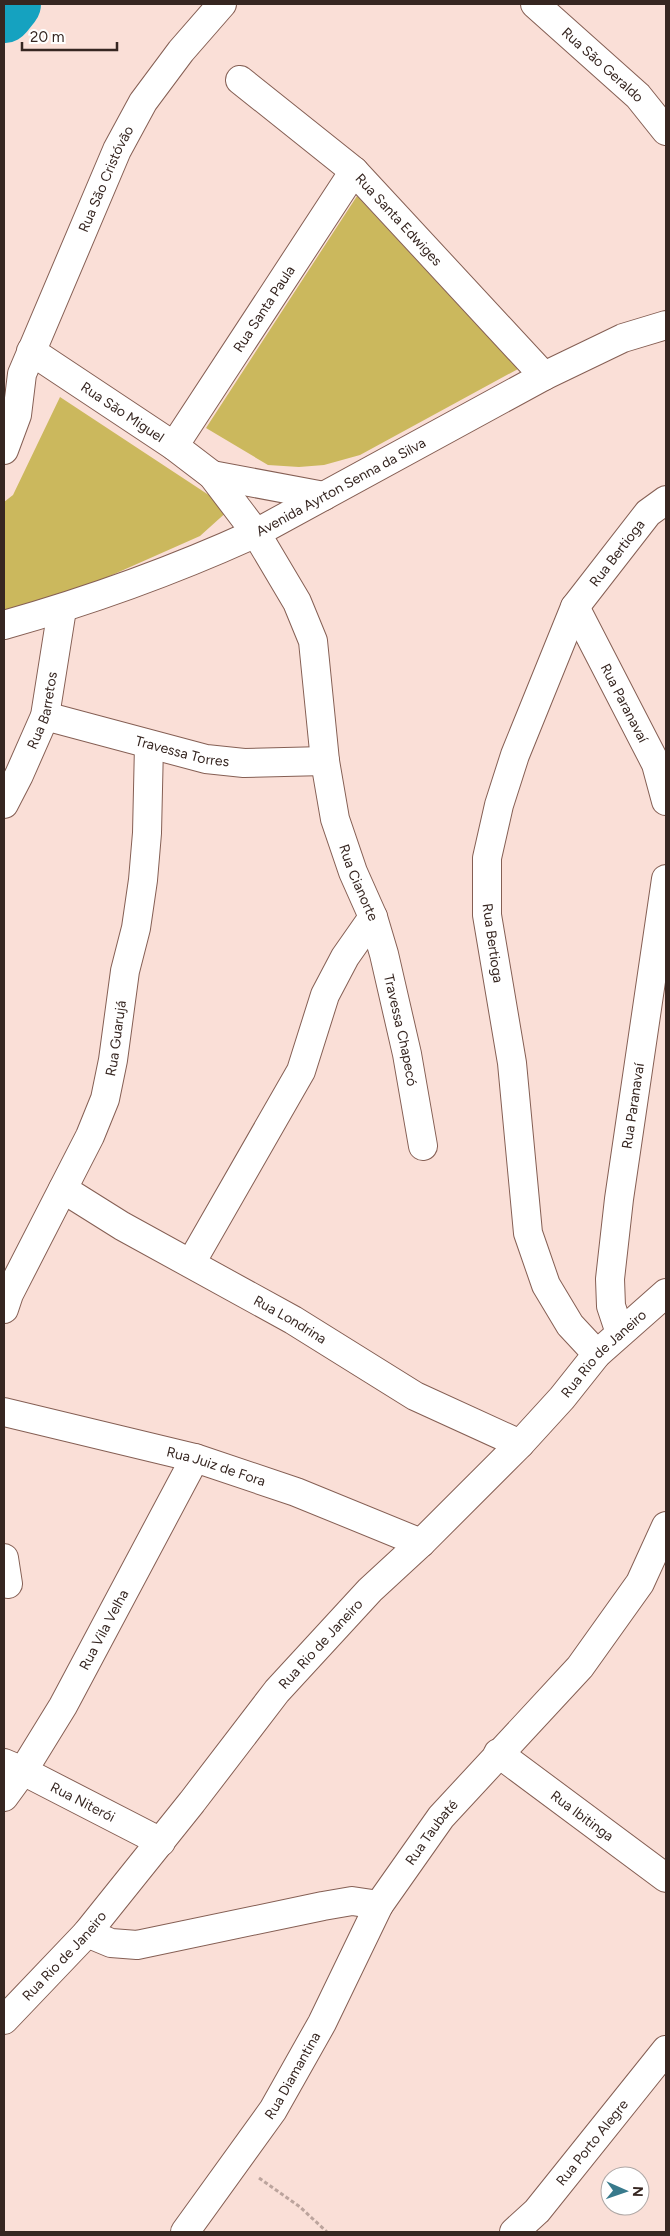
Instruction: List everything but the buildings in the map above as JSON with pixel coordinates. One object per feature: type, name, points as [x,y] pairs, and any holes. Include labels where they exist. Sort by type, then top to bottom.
[{"type":"street","name":"Rua São Cristóvão","points":[[4,450],[17,415],[19,369],[117,150],[143,102],[181,52],[222,4]]},
{"type":"street","name":"Rua São Geraldo","points":[[535,4],[638,96],[666,131]]},
{"type":"street","name":"Rua Santa Edwiges","points":[[240,80],[354,171],[544,376]]},
{"type":"street","name":"Rua Santa Paula","points":[[174,446],[354,171]]},
{"type":"street","name":"Avenida Ayrton Senna da Silva","points":[[4,625],[62,609],[225,547],[256,533],[544,376],[623,338],[666,324]]},
{"type":"street","name":"Rua São Miguel","points":[[19,369],[174,446],[212,475],[256,533]]},
{"type":"street","name":"Rua São Miguel","points":[[212,475],[324,496]]},
{"type":"street","name":"Rua Bertioga","points":[[597,1354],[570,1326],[546,1285],[528,1233],[512,1063],[486,915],[488,858],[499,805],[515,755],[575,607],[648,513],[666,500]]},
{"type":"street","name":"Rua Cianorte","points":[[191,1263],[300,1071],[325,996],[345,957],[374,917],[353,872],[335,819],[325,761],[313,641],[297,602],[256,533]]},
{"type":"street","name":"Rua Paranavaí","points":[[575,607],[656,764],[666,800]]},
{"type":"street","name":"Rua Barretos","points":[[4,804],[45,716],[62,609]]},
{"type":"street","name":"Travessa Torres","points":[[45,716],[206,759],[244,763],[325,761]]},
{"type":"street","name":"Rua Guarujá","points":[[4,1310],[9,1294],[90,1136],[105,1099],[114,1060],[125,971],[136,928],[143,880],[147,833],[149,745]]},
{"type":"street","name":"Rua Paranavaí","points":[[620,1332],[611,1306],[610,1279],[619,1199],[666,879]]},
{"type":"street","name":"Travessa Chapecó","points":[[374,917],[407,1054],[423,1146]]},
{"type":"street","name":"Rua Londrina","points":[[63,1189],[122,1226],[293,1320],[415,1396],[520,1444]]},
{"type":"street","name":"Rua Rio de Janeiro","points":[[4,2020],[87,1934],[161,1842],[277,1691],[370,1590],[421,1543],[520,1444],[597,1354],[666,1293]]},
{"type":"street","name":"Rua Juiz de Fora","points":[[4,1412],[195,1458],[296,1492],[421,1543]]},
{"type":"street","name":"Rua Vila Velha","points":[[4,1797],[14,1767],[63,1706],[195,1458]]},
{"type":"street","name":"Rua Taubaté","points":[[379,1905],[441,1817],[498,1753],[580,1667],[640,1583],[666,1526]]},
{"type":"street","name":"Rua Ibitinga","points":[[498,1753],[666,1878]]},
{"type":"street","name":"Rua Niterói","points":[[14,1767],[161,1842]]},
{"type":"street","points":[[87,1934],[111,1943],[138,1945],[352,1901],[379,1905]]},
{"type":"street","name":"Rua Diamantina","points":[[185,2232],[273,2110],[322,2023],[379,1905]]},
{"type":"street","name":"Rua Porto Alegre","points":[[514,2232],[537,2211],[666,2050]]},
{"type":"path","points":[[237,2161],[300,2207],[327,2232]]},
{"type":"shaded area","points":[[357,196],[518,369],[360,455],[324,465],[299,467],[268,465],[206,428]]},
{"type":"shaded area","points":[[60,397],[230,509],[200,536],[76,591],[4,613],[4,502],[13,495]]},
{"type":"waterway","points":[[4,14],[12,4]]}]
